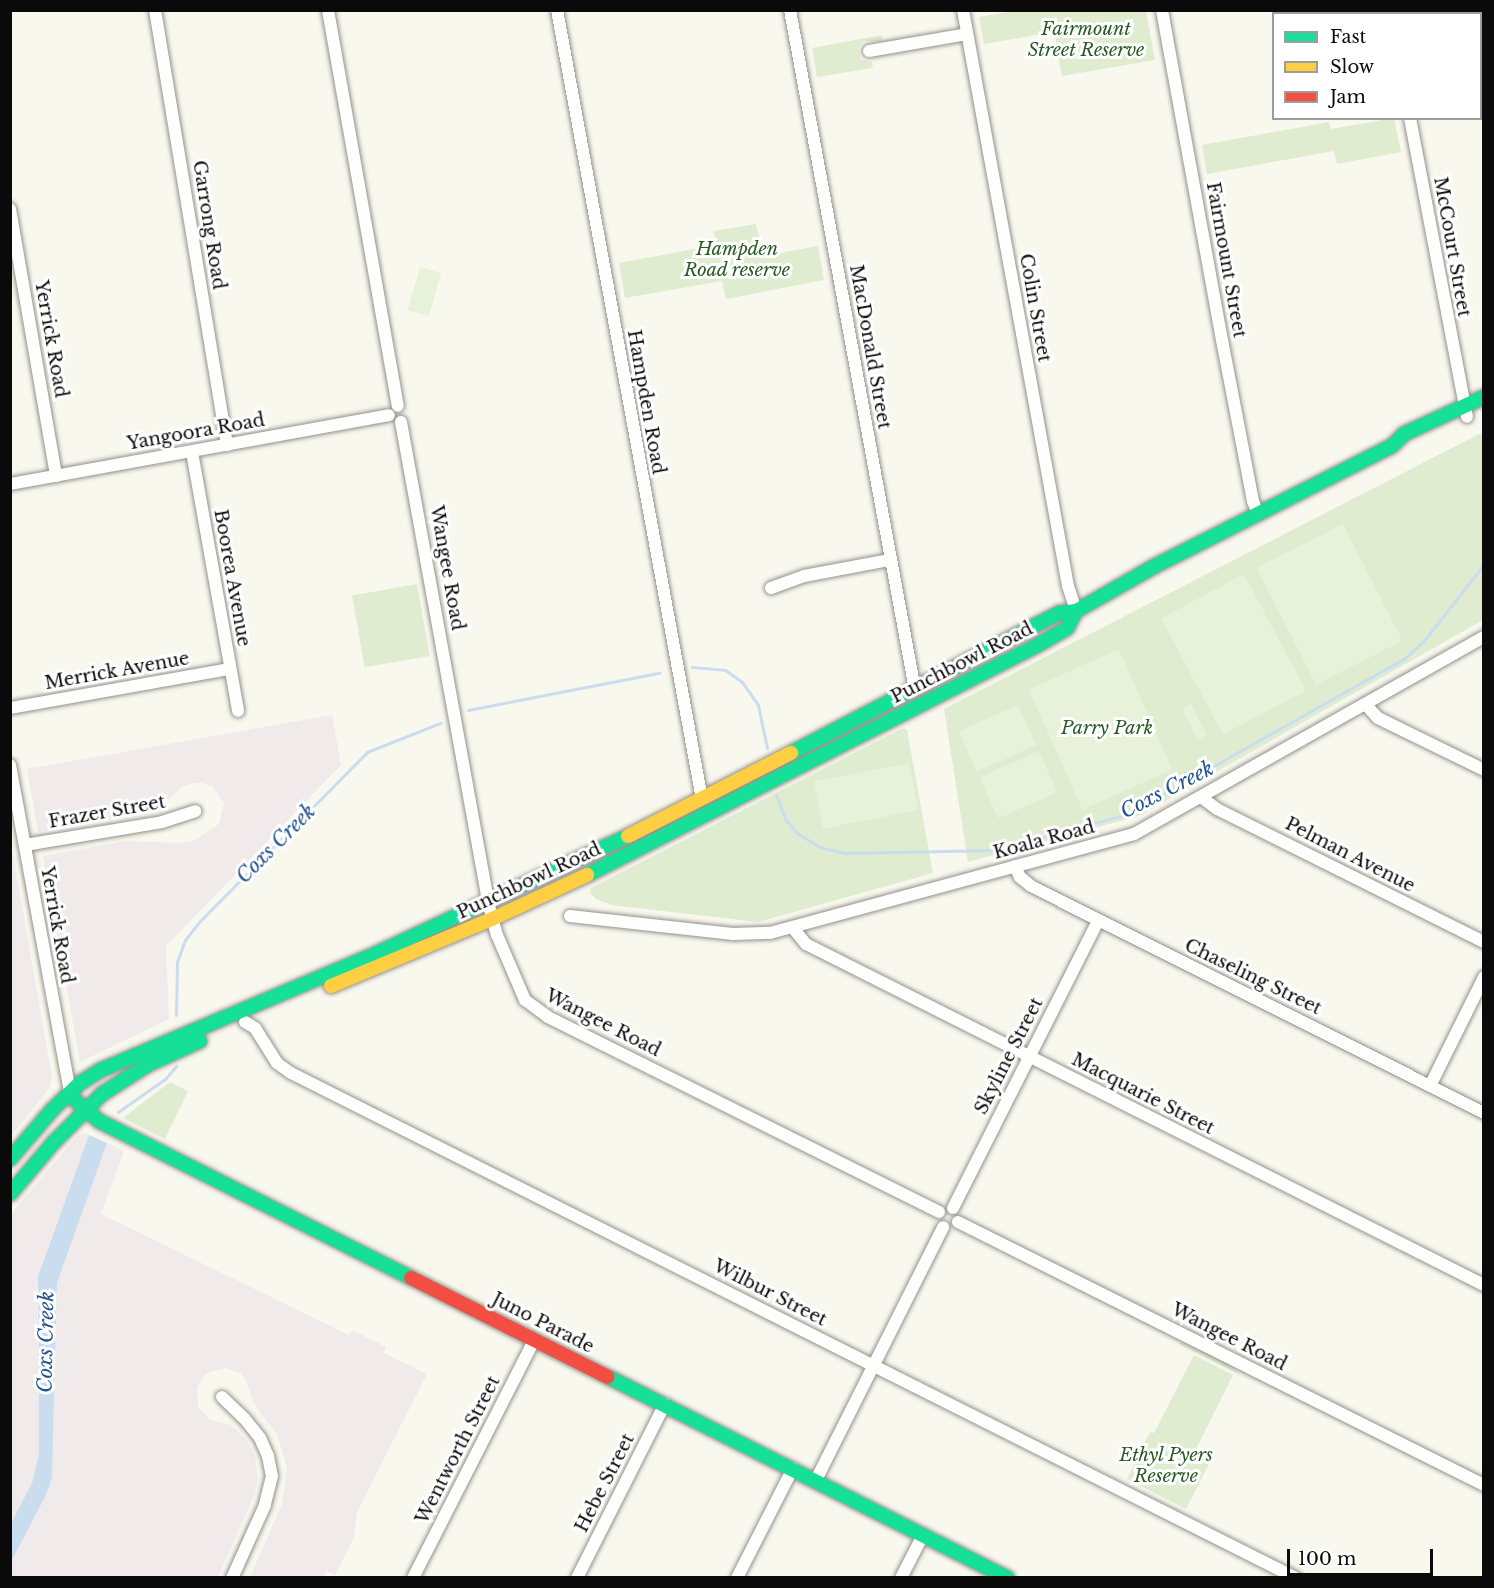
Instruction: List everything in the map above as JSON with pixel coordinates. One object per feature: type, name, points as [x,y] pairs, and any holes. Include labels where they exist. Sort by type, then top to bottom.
[{"type":"main road","name":"Punchbowl Road","points":[[10,1159],[70,1092],[112,1064],[329,974],[576,862],[915,690],[1059,613],[1076,611],[1392,446],[1410,442],[1465,412],[1484,397]]},
{"type":"main road","name":"Punchbowl Road","points":[[1465,412],[1484,409]]},
{"type":"main road","name":"Punchbowl Road","points":[[10,1194],[84,1111],[117,1083],[149,1064],[492,919],[598,870],[1028,650],[1067,628],[1076,611]]},
{"type":"main road","name":"Juno Parade","points":[[70,1092],[84,1111],[106,1125],[793,1468],[1007,1578]]},
{"type":"street","name":"Garrong Road","points":[[155,10],[228,445]]},
{"type":"street","points":[[328,10],[398,406],[406,413],[401,422],[393,422],[388,416],[391,409],[398,406]]},
{"type":"street","name":"Hampden Road","points":[[557,10],[702,799]]},
{"type":"street","name":"MacDonald Street","points":[[790,10],[889,560],[915,690]]},
{"type":"street","name":"Colin Street","points":[[963,10],[1066,574],[1076,611]]},
{"type":"street","name":"Fairmount Street","points":[[1162,10],[1224,351],[1253,501],[1258,514]]},
{"type":"street","points":[[869,51],[967,34]]},
{"type":"street","name":"McCourt Street","points":[[1410,120],[1465,412]]},
{"type":"street","name":"Yerrick Road","points":[[10,209],[56,476]]},
{"type":"street","name":"Yangoora Road","points":[[10,484],[388,416]]},
{"type":"street","name":"Wangee Road","points":[[401,422],[488,902],[492,919],[520,991],[528,1004],[939,1212]]},
{"type":"street","name":"Boorea Avenue","points":[[192,452],[238,711]]},
{"type":"street","points":[[771,588],[804,576],[889,560]]},
{"type":"street","name":"Koala Road","points":[[570,916],[734,934],[759,934],[793,928],[1134,834],[1484,637]]},
{"type":"street","name":"Merrick Avenue","points":[[10,708],[230,669]]},
{"type":"street","points":[[1365,704],[1378,718],[1484,770]]},
{"type":"street","name":"Yerrick Road","points":[[10,765],[70,1092]]},
{"type":"street","name":"Pelman Avenue","points":[[1201,797],[1228,814],[1484,942]]},
{"type":"street","name":"Frazer Street","points":[[25,844],[162,822],[195,811]]},
{"type":"street","name":"Chaseling Street","points":[[1015,866],[1020,877],[1031,886],[1484,1113]]},
{"type":"street","name":"Skyline Street","points":[[953,1208],[1098,921]]},
{"type":"street","name":"Macquarie Street","points":[[793,928],[806,944],[1484,1285]]},
{"type":"street","points":[[1430,1086],[1484,977]]},
{"type":"street","name":"Wilbur Street","points":[[245,1022],[255,1028],[277,1063],[291,1073],[1296,1578]]},
{"type":"street","points":[[947,1207],[953,1208],[958,1212],[958,1222],[950,1228],[943,1227],[938,1222],[939,1212],[947,1207]]},
{"type":"street","name":"Wangee Road","points":[[958,1222],[1484,1485]]},
{"type":"street","points":[[816,1480],[943,1227]]},
{"type":"street","name":"Wentworth Street","points":[[413,1578],[536,1339]]},
{"type":"street","points":[[222,1397],[244,1418],[260,1438],[268,1456],[272,1476],[265,1505],[232,1578]]},
{"type":"street","name":"Hebe Street","points":[[577,1578],[665,1404]]},
{"type":"street","points":[[737,1578],[793,1468]]},
{"type":"street","points":[[901,1578],[923,1535]]},
{"type":"shaded area","points":[[332,715],[341,765],[166,946],[169,1019],[80,1062],[43,856],[125,841],[180,843],[196,840],[219,824],[224,804],[213,787],[202,783],[192,783],[181,788],[157,810],[38,832],[27,769]]},
{"type":"shaded area","points":[[11,843],[52,1077],[49,1089],[11,1136]]},
{"type":"shaded area","points":[[85,1133],[89,1135],[43,1261],[37,1288],[39,1454],[32,1483],[11,1523],[11,1214],[77,1136]]},
{"type":"shaded area","points":[[107,1143],[124,1151],[101,1214],[349,1335],[352,1330],[386,1347],[384,1353],[427,1374],[357,1512],[354,1537],[335,1575],[326,1571],[323,1577],[250,1577],[282,1504],[287,1468],[277,1434],[254,1404],[246,1380],[240,1373],[226,1368],[209,1372],[203,1377],[197,1388],[198,1407],[210,1420],[231,1425],[246,1439],[255,1456],[258,1480],[254,1496],[218,1577],[11,1578],[11,1562],[46,1495],[52,1478],[57,1283]]},
{"type":"green space","name":"Fairmount Street Reserve","points":[[1014,11],[1146,11],[1155,60],[1062,76],[1054,32],[984,44],[979,17]]},
{"type":"green space","points":[[882,35],[882,41],[863,41],[858,48],[861,60],[872,62],[873,68],[817,77],[812,48]]},
{"type":"green space","points":[[1394,120],[1401,152],[1337,164],[1334,151],[1207,174],[1202,145],[1329,122],[1331,129]]},
{"type":"green space","name":"Hampden Road reserve","points":[[756,224],[763,256],[818,246],[824,280],[726,299],[722,281],[625,298],[619,263],[716,245],[714,231]]},
{"type":"green space","points":[[420,267],[441,273],[429,316],[408,310]]},
{"type":"green space","name":"Parry Park","points":[[1483,432],[1483,620],[1139,816],[968,862],[944,709]]},
{"type":"green space","points":[[1343,524],[1402,641],[1316,685],[1257,568]]},
{"type":"green space","points":[[1244,574],[1306,691],[1223,735],[1161,618]]},
{"type":"green space","points":[[417,584],[430,656],[365,667],[352,595]]},
{"type":"green space","points":[[1119,649],[1173,770],[1082,810],[1029,689]]},
{"type":"green space","points":[[1191,704],[1207,735],[1198,740],[1182,709]]},
{"type":"green space","points":[[1018,705],[1036,745],[977,772],[959,731]]},
{"type":"green space","points":[[903,728],[907,730],[933,873],[758,922],[611,905],[596,899],[590,893],[591,888]]},
{"type":"green space","points":[[1039,751],[1057,792],[998,819],[980,777]]},
{"type":"green space","points":[[909,763],[918,810],[823,829],[814,782]]},
{"type":"green space","points":[[170,1082],[188,1091],[165,1139],[123,1118]]},
{"type":"green space","points":[[1181,1342],[1227,1362],[1240,1375],[1179,1344]]},
{"type":"green space","name":"Ethyl Pyers Reserve","points":[[1194,1355],[1233,1375],[1194,1453],[1210,1462],[1186,1509],[1127,1479],[1150,1432],[1154,1433]]},
{"type":"water","points":[[89,1135],[107,1143],[57,1283],[52,1478],[46,1495],[11,1562],[11,1523],[32,1483],[39,1454],[38,1276]]},
{"type":"waterway","name":"Coxs Creek","points":[[776,795],[785,819],[797,833],[819,847],[845,853],[997,850],[1130,813],[1405,658],[1423,642],[1484,564]]},
{"type":"waterway","name":"Coxs Creek","points":[[692,667],[725,670],[742,682],[758,705],[767,748]]},
{"type":"waterway","name":"Coxs Creek","points":[[468,710],[659,673]]},
{"type":"waterway","name":"Coxs Creek","points":[[176,1015],[177,962],[185,940],[200,921],[367,752],[440,723]]},
{"type":"waterway","name":"Coxs Creek","points":[[118,1112],[166,1078],[176,1066]]},
{"type":"traffic: fast","points":[[791,753],[1059,613],[1076,611],[1155,566],[1392,446],[1404,434],[1484,397]]},
{"type":"traffic: fast","points":[[587,875],[1038,645],[1067,628],[1076,611]]},
{"type":"traffic: fast","points":[[10,1159],[52,1110],[80,1083],[101,1070],[375,954],[628,836]]},
{"type":"traffic: fast","points":[[10,1194],[54,1142],[102,1094],[149,1064],[200,1041]]},
{"type":"traffic: fast","points":[[76,1101],[99,1121],[411,1278]]},
{"type":"traffic: fast","points":[[608,1377],[1007,1578]]},
{"type":"traffic: slow","points":[[628,836],[791,753]]},
{"type":"traffic: slow","points":[[331,986],[492,919],[587,875]]},
{"type":"traffic: jam","points":[[411,1278],[608,1377]]}]
